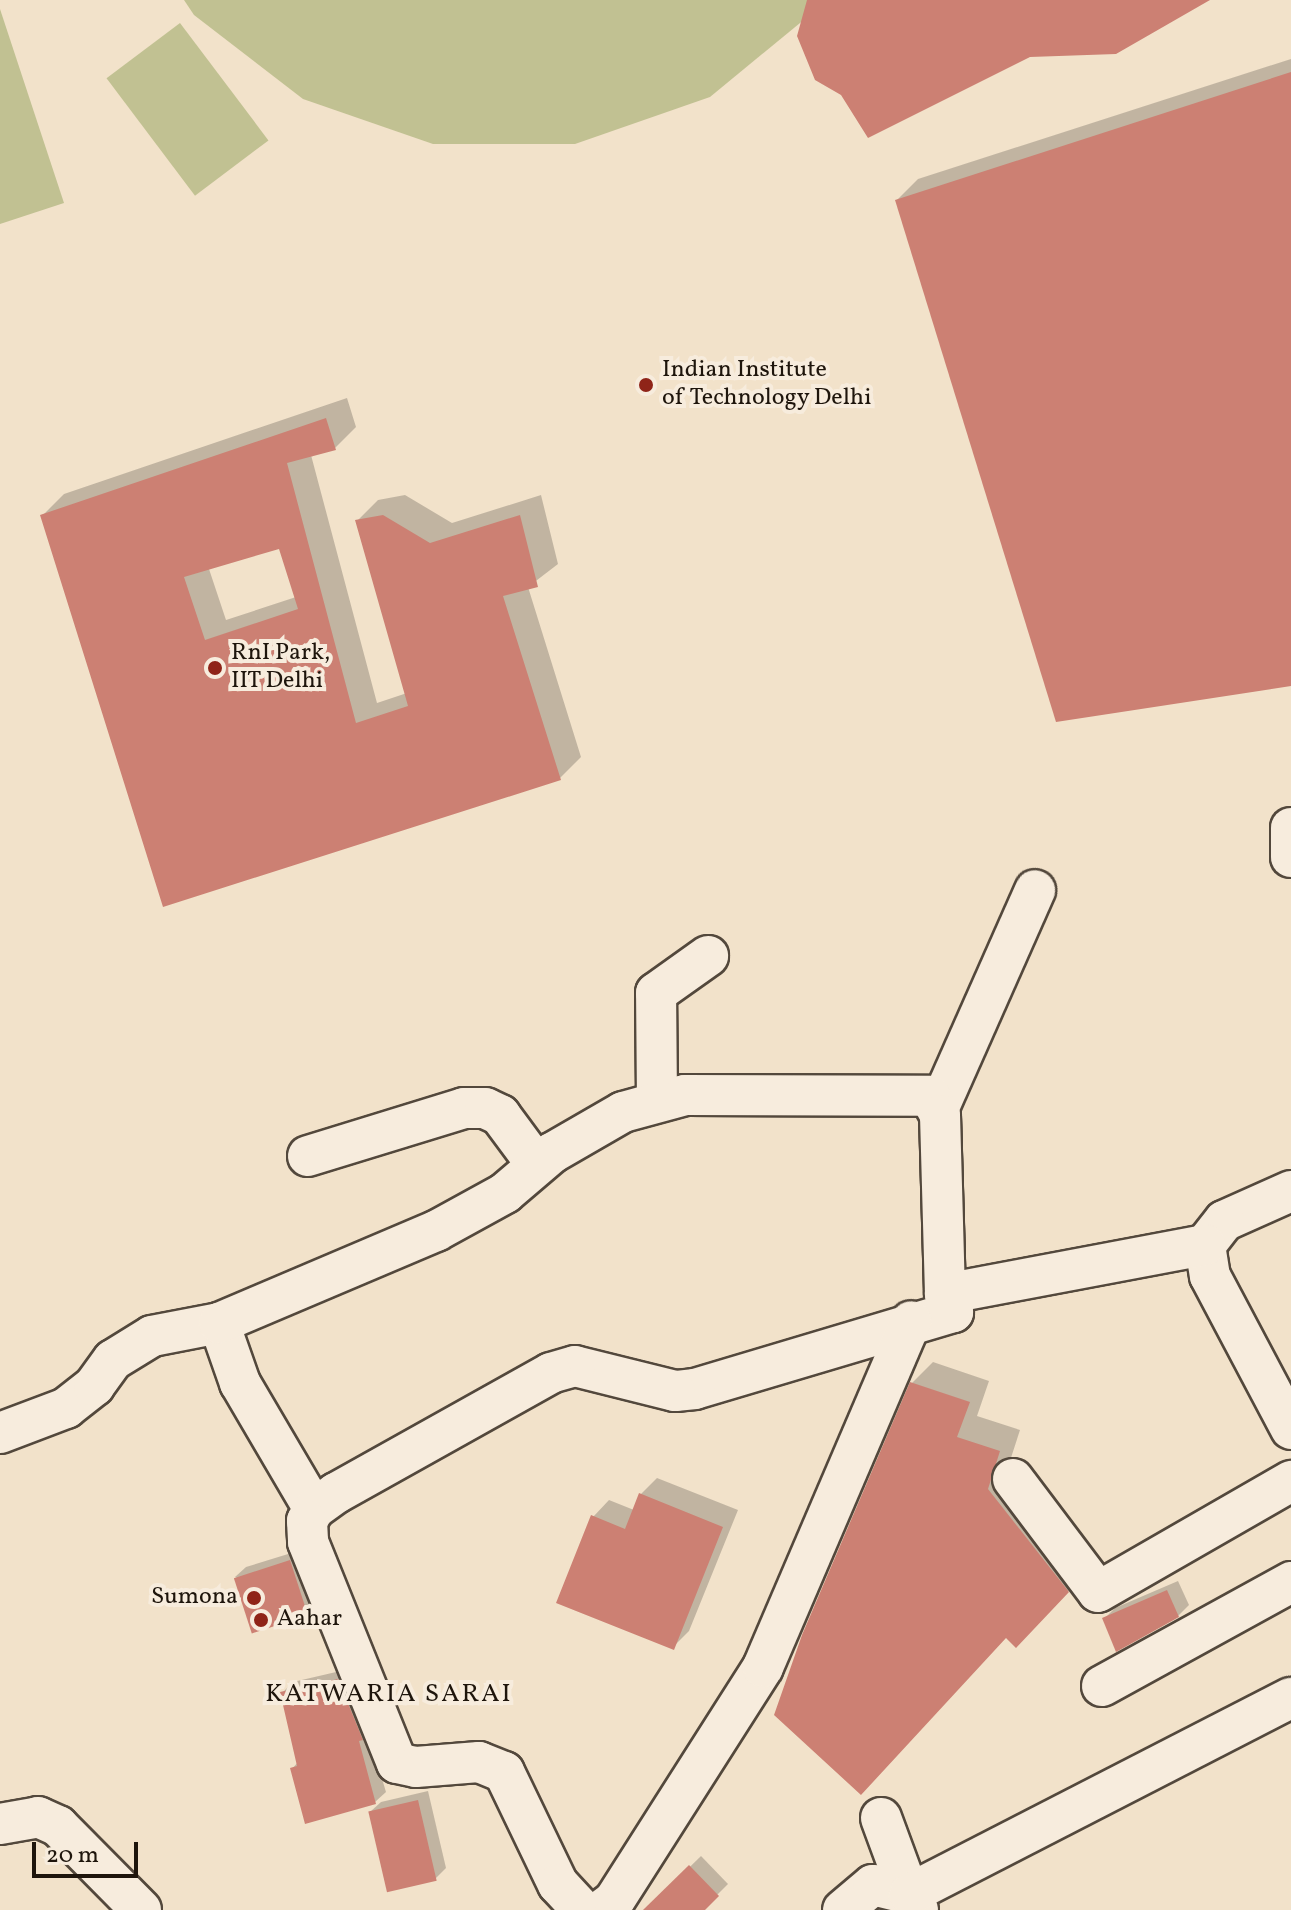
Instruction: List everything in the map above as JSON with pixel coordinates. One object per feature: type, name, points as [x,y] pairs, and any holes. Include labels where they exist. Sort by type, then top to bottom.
[{"type":"street","points":[[1291,828],[1291,857]]},
{"type":"street","points":[[582,1910],[558,1884],[504,1772],[479,1762],[416,1767],[397,1763],[308,1542],[307,1521],[314,1509],[551,1373],[575,1366],[675,1391],[695,1389],[911,1321],[953,1312],[945,1294],[939,1107],[1035,890]]},
{"type":"street","points":[[657,1101],[656,993],[708,956]]},
{"type":"street","points":[[0,1433],[66,1408],[94,1386],[113,1360],[152,1336],[219,1323],[436,1231],[505,1193],[537,1165],[623,1112],[685,1095],[925,1094],[939,1107]]},
{"type":"street","points":[[308,1156],[464,1108],[485,1108],[500,1115],[537,1165]]},
{"type":"street","points":[[945,1294],[1205,1245],[1224,1221],[1291,1191]]},
{"type":"street","points":[[1205,1245],[1210,1276],[1291,1429]]},
{"type":"street","points":[[602,1910],[614,1901],[763,1667],[911,1321]]},
{"type":"street","points":[[219,1323],[240,1383],[314,1509]]},
{"type":"street","points":[[1013,1479],[1098,1592],[1291,1481]]},
{"type":"street","points":[[1102,1686],[1291,1582]]},
{"type":"street","points":[[914,1902],[1291,1698]]},
{"type":"street","points":[[0,1824],[38,1817],[58,1826],[141,1910]]},
{"type":"street","points":[[881,1818],[914,1902]]},
{"type":"street","points":[[843,1910],[873,1885],[914,1902]]},
{"type":"green space","points":[[184,0],[828,0],[710,97],[575,144],[433,144],[303,99],[194,15]]},
{"type":"green space","points":[[0,9],[64,203],[0,224]]},
{"type":"green space","points":[[180,23],[268,140],[195,196],[107,78]]},
{"type":"building","points":[[807,0],[1210,0],[1116,54],[1030,57],[868,138],[841,95],[815,80],[797,36]]},
{"type":"building","points":[[1291,72],[1291,686],[1056,722],[895,200]]},
{"type":"building","name":"RnI Park, IIT Delhi","points":[[326,418],[336,450],[287,463],[356,723],[408,706],[355,520],[383,515],[430,543],[520,515],[538,587],[503,596],[561,780],[163,907],[40,515]],"holes":[[[279,549],[298,609],[205,640],[184,577]]]},
{"type":"building","points":[[910,1382],[970,1402],[957,1437],[1000,1451],[988,1489],[1069,1592],[1016,1648],[1006,1638],[861,1795],[774,1715],[802,1635]]},
{"type":"building","points":[[639,1493],[723,1527],[674,1650],[556,1603],[591,1515],[625,1529]]},
{"type":"building","points":[[290,1560],[308,1615],[252,1633],[234,1578]]},
{"type":"building","points":[[1167,1590],[1179,1617],[1116,1652],[1102,1618]]},
{"type":"building","points":[[338,1679],[363,1740],[359,1741],[376,1804],[305,1824],[290,1768],[297,1766],[280,1692]]},
{"type":"building","points":[[418,1800],[437,1881],[387,1892],[368,1811]]},
{"type":"building","points":[[689,1865],[719,1896],[705,1910],[643,1910]]},
{"type":"place","name":"Indian Institute of Technology Delhi","points":[[646,385]]},
{"type":"place","name":"RnI Park, IIT Delhi","points":[[215,668]]},
{"type":"place","name":"Sumona","points":[[254,1598]]},
{"type":"place","name":"Aahar","points":[[261,1620]]},
{"type":"district","name":"KATWARIA SARAI","points":[[389,1695]]}]
